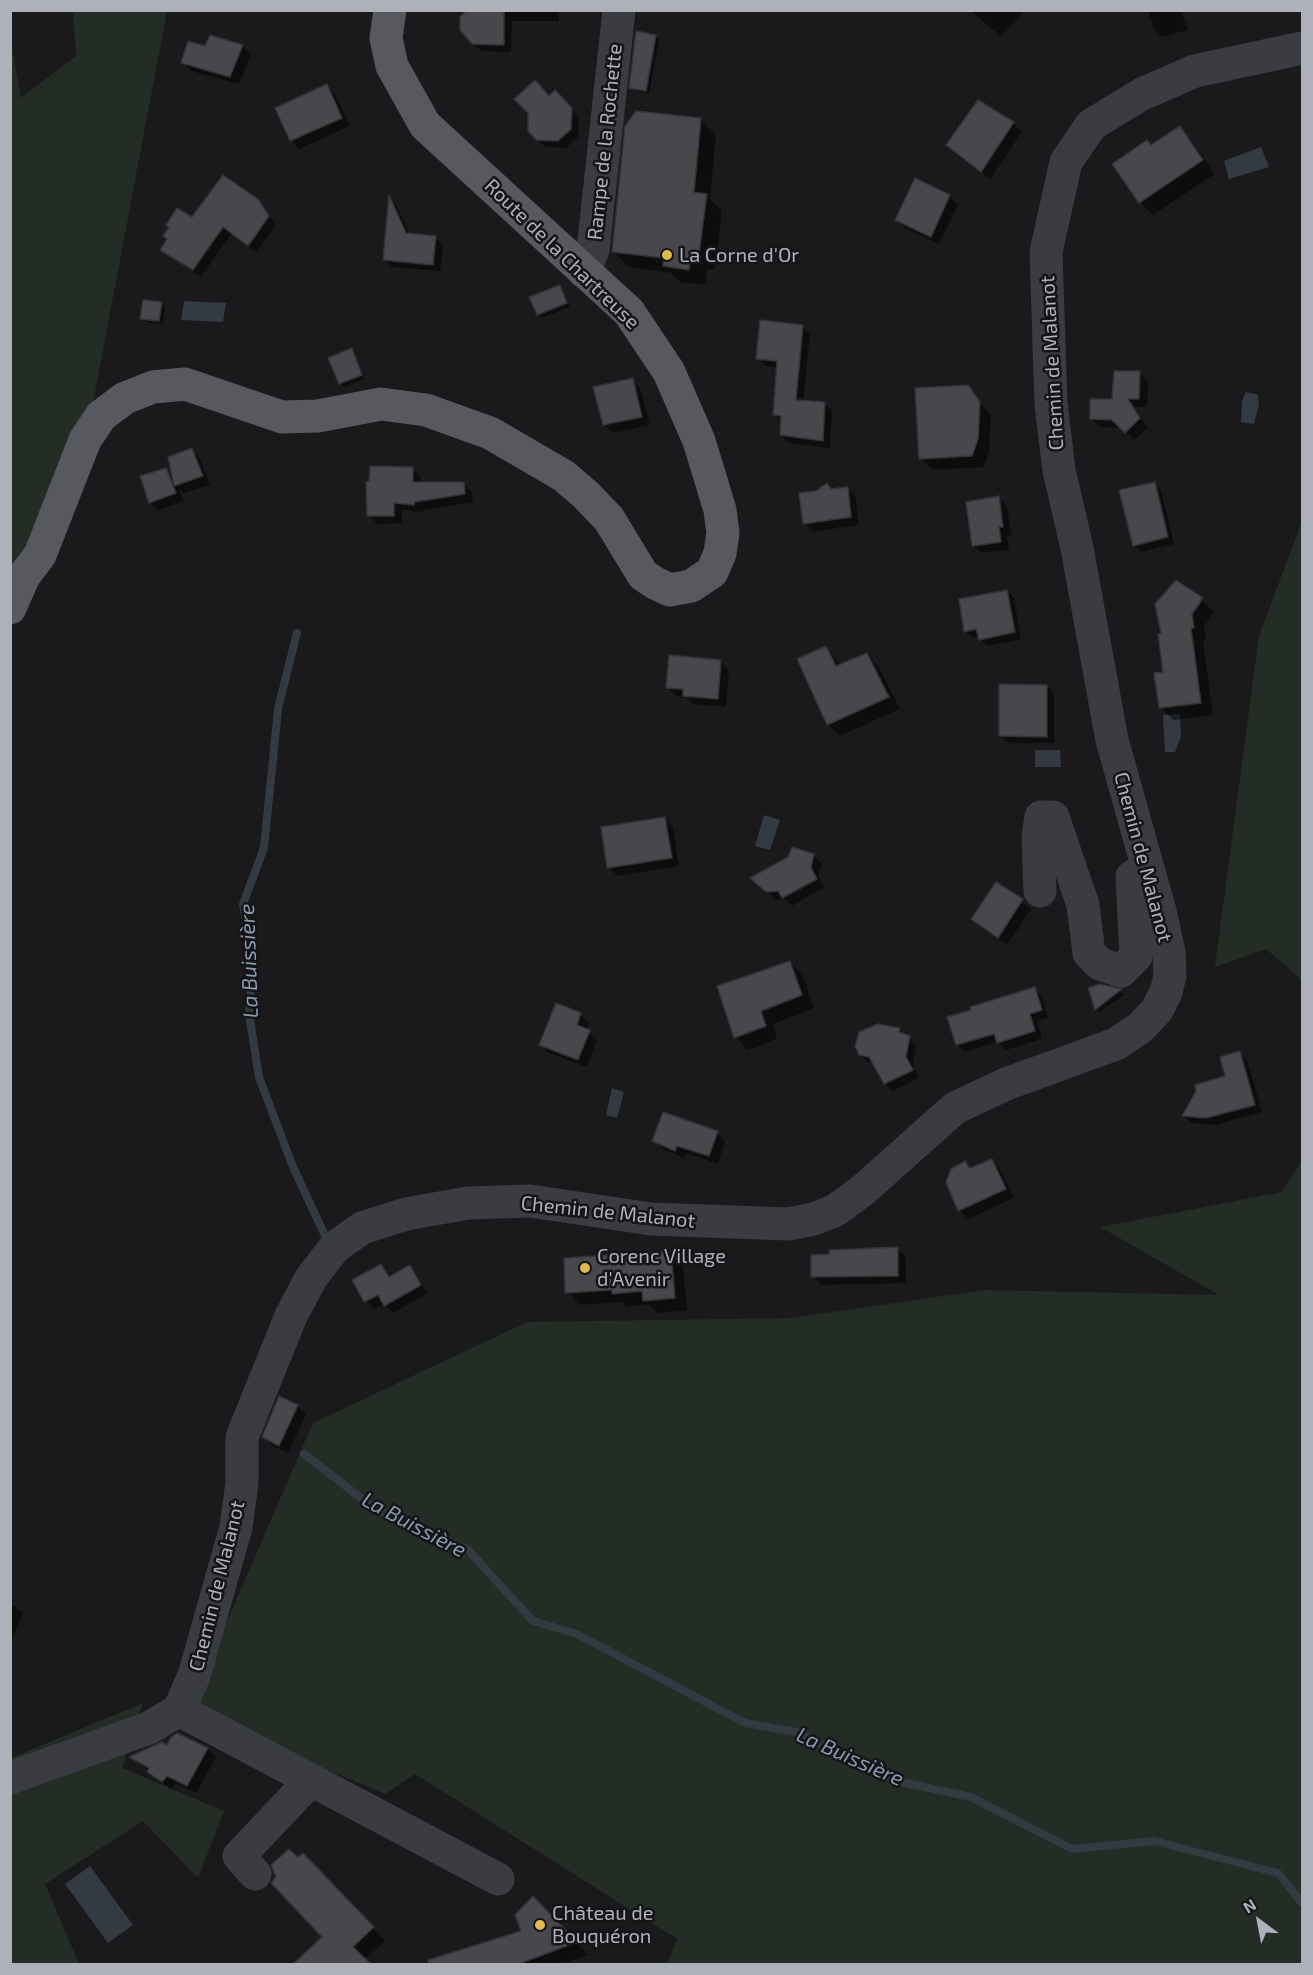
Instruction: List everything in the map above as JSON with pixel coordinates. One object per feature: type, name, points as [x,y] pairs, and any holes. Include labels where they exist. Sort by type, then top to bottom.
[{"type":"main road","name":"Route de la Chartreuse","points":[[10,608],[24,576],[40,555],[84,440],[101,416],[125,398],[153,387],[185,384],[282,417],[318,416],[381,404],[426,410],[490,433],[564,476],[609,519],[643,575],[670,590],[691,586],[712,572],[720,553],[723,533],[720,510],[685,404],[652,344],[629,312],[426,125],[392,66],[386,38],[390,10]]},
{"type":"street","name":"Rampe de la Rochette","points":[[584,272],[593,250],[619,10]]},
{"type":"street","name":"Chemin de Malanot","points":[[179,1710],[197,1667],[236,1527],[242,1483],[242,1437],[291,1316],[310,1278],[335,1247],[362,1228],[406,1214],[468,1203],[530,1202],[651,1219],[788,1224],[836,1210],[888,1169],[955,1108],[1006,1084],[1116,1044],[1141,1027],[1157,1010],[1166,992],[1170,976],[1169,952],[1160,911],[1146,868],[1112,740],[1077,548],[1059,470],[1051,404],[1046,252],[1066,162],[1091,125],[1142,94],[1195,71],[1302,48]]},
{"type":"street","points":[[1040,891],[1038,836],[1041,817],[1053,817],[1083,905],[1089,953],[1100,964],[1121,972],[1136,956],[1132,877],[1146,868]]},
{"type":"street","points":[[10,1778],[149,1728],[179,1710],[498,1879]]},
{"type":"street","points":[[255,1874],[239,1856],[311,1780]]},
{"type":"shaded area","points":[[73,11],[167,11],[93,403],[10,581],[10,36],[21,98],[76,56]]},
{"type":"shaded area","points":[[1261,147],[1269,167],[1229,179],[1224,161]]},
{"type":"shaded area","points":[[184,301],[226,303],[223,322],[181,320]]},
{"type":"shaded area","points":[[1246,392],[1258,395],[1259,404],[1254,424],[1241,422],[1242,401]]},
{"type":"shaded area","points":[[1302,521],[1302,980],[1266,949],[1215,967],[1259,636]]},
{"type":"shaded area","points":[[1180,714],[1181,736],[1175,752],[1165,752],[1163,715]]},
{"type":"shaded area","points":[[1035,750],[1060,750],[1061,767],[1035,767]]},
{"type":"shaded area","points":[[764,815],[780,820],[770,850],[755,846]]},
{"type":"shaded area","points":[[612,1088],[624,1092],[617,1118],[606,1115]]},
{"type":"shaded area","points":[[1302,1160],[1302,1964],[667,1964],[677,1939],[415,1774],[385,1794],[188,1711],[313,1423],[527,1322],[790,1318],[984,1290],[1219,1295],[1100,1227],[1282,1192]]},
{"type":"shaded area","points":[[143,1703],[122,1768],[224,1811],[198,1878],[143,1821],[45,1884],[79,1964],[11,1964],[11,1758]]},
{"type":"shaded area","points":[[90,1866],[133,1925],[108,1943],[65,1884]]},
{"type":"building","points":[[467,10],[504,10],[504,45],[472,44],[460,30],[460,17]]},
{"type":"building","points":[[636,31],[656,35],[646,91],[629,88]]},
{"type":"building","points":[[210,35],[243,45],[230,77],[181,63],[188,41],[205,46]]},
{"type":"building","points":[[535,80],[549,96],[555,90],[572,108],[571,129],[558,141],[536,140],[528,131],[528,113],[514,99]]},
{"type":"building","points":[[327,84],[342,118],[290,141],[275,108]]},
{"type":"building","points":[[978,100],[1014,122],[981,172],[946,145]]},
{"type":"building","points":[[636,111],[701,118],[694,192],[707,194],[699,254],[691,253],[689,270],[663,266],[664,258],[612,252],[625,126]]},
{"type":"building","points":[[1180,126],[1203,160],[1139,203],[1112,164],[1147,140],[1151,145]]},
{"type":"building","points":[[223,175],[258,199],[269,216],[248,246],[223,227],[193,270],[160,250],[167,239],[163,236],[169,227],[166,225],[177,208],[192,217]]},
{"type":"building","points":[[915,178],[950,195],[931,237],[895,220]]},
{"type":"building","points":[[389,195],[406,233],[436,236],[433,265],[383,260]]},
{"type":"building","points":[[560,285],[567,303],[537,315],[529,297]]},
{"type":"building","points":[[143,300],[162,302],[159,321],[140,319]]},
{"type":"building","points":[[760,320],[803,325],[796,400],[825,402],[823,441],[780,435],[781,416],[773,415],[777,361],[756,359]]},
{"type":"building","points":[[352,348],[362,375],[339,384],[328,358]]},
{"type":"building","points":[[1114,371],[1140,371],[1139,399],[1128,399],[1140,418],[1125,433],[1112,420],[1090,419],[1090,399],[1112,399]]},
{"type":"building","points":[[633,378],[642,417],[603,425],[593,387]]},
{"type":"building","points":[[968,385],[980,402],[978,439],[972,456],[919,459],[915,388]]},
{"type":"building","points":[[192,448],[203,476],[174,486],[168,457]]},
{"type":"building","points":[[370,466],[413,467],[413,482],[464,482],[465,494],[415,502],[414,505],[394,503],[394,516],[367,516],[366,482],[369,482]]},
{"type":"building","points":[[166,468],[176,493],[149,503],[140,476]]},
{"type":"building","points":[[1155,482],[1168,537],[1133,546],[1119,490]]},
{"type":"building","points":[[827,483],[831,489],[848,487],[851,517],[803,524],[799,493],[816,491]]},
{"type":"building","points":[[999,496],[1003,527],[999,527],[1001,542],[972,546],[966,502]]},
{"type":"building","points":[[1176,580],[1203,598],[1192,614],[1194,628],[1191,628],[1201,703],[1159,708],[1154,673],[1163,672],[1158,634],[1161,633],[1155,604]]},
{"type":"building","points":[[1007,590],[1015,632],[979,640],[976,629],[964,632],[959,599]]},
{"type":"building","points":[[826,646],[836,666],[867,653],[889,697],[827,725],[797,659]]},
{"type":"building","points":[[669,655],[721,660],[718,699],[683,696],[683,689],[666,688]]},
{"type":"building","points":[[999,684],[1047,685],[1047,737],[999,736]]},
{"type":"building","points":[[665,817],[672,858],[607,868],[601,827]]},
{"type":"building","points":[[792,847],[814,854],[811,867],[817,879],[782,898],[778,891],[766,892],[750,878],[788,857]]},
{"type":"building","points":[[996,882],[1023,899],[998,938],[971,919]]},
{"type":"building","points":[[790,961],[802,995],[761,1011],[766,1026],[734,1038],[717,986]]},
{"type":"building","points":[[1100,984],[1122,989],[1095,1010],[1088,988]]},
{"type":"building","points":[[1035,987],[1042,1010],[1030,1014],[1035,1031],[997,1043],[994,1034],[956,1045],[947,1017],[971,1010],[970,1007]]},
{"type":"building","points":[[556,1003],[581,1013],[577,1025],[590,1030],[578,1060],[539,1045]]},
{"type":"building","points":[[878,1024],[900,1028],[899,1032],[910,1036],[906,1057],[913,1070],[884,1084],[869,1057],[859,1055],[855,1046],[859,1032]]},
{"type":"building","points":[[1240,1051],[1255,1105],[1206,1118],[1182,1116],[1196,1091],[1195,1085],[1225,1076],[1220,1057]]},
{"type":"building","points":[[663,1112],[718,1131],[709,1156],[677,1146],[675,1151],[652,1141]]},
{"type":"building","points":[[992,1159],[1006,1189],[958,1211],[946,1182],[951,1169],[965,1161],[970,1168]]},
{"type":"building","points":[[898,1247],[898,1276],[811,1277],[811,1255],[830,1254],[829,1250]]},
{"type":"building","points":[[671,1251],[675,1298],[643,1301],[642,1291],[612,1294],[612,1290],[565,1293],[564,1258]]},
{"type":"building","points":[[381,1264],[389,1277],[410,1265],[421,1285],[384,1306],[378,1295],[364,1302],[352,1280]]},
{"type":"building","points":[[279,1396],[298,1405],[279,1446],[262,1437]]},
{"type":"building","points":[[177,1733],[208,1748],[187,1786],[167,1776],[162,1782],[147,1772],[149,1768],[129,1757],[162,1742],[167,1745],[171,1737]]},
{"type":"building","points":[[289,1849],[298,1857],[303,1853],[374,1927],[353,1947],[372,1965],[292,1965],[322,1937],[271,1883],[276,1877],[271,1865]]},
{"type":"building","name":"Château de Bouquéron","points":[[533,1896],[577,1942],[516,1965],[429,1965],[428,1960],[521,1931],[515,1915]]},
{"type":"waterway","name":"La Buissière","points":[[297,633],[278,709],[264,848],[243,904],[253,961],[249,1014],[259,1077],[293,1167],[328,1242]]},
{"type":"waterway","name":"La Buissière","points":[[304,1454],[374,1508],[468,1550],[533,1621],[577,1634],[745,1723],[797,1732],[896,1781],[971,1797],[1072,1849],[1154,1841],[1278,1873],[1302,1903]]},
{"type":"place","name":"La Corne d'Or","points":[[667,255]]},
{"type":"place","name":"Corenc Village d'Avenir","points":[[585,1268]]},
{"type":"place","name":"Château de Bouquéron","points":[[540,1925]]}]
